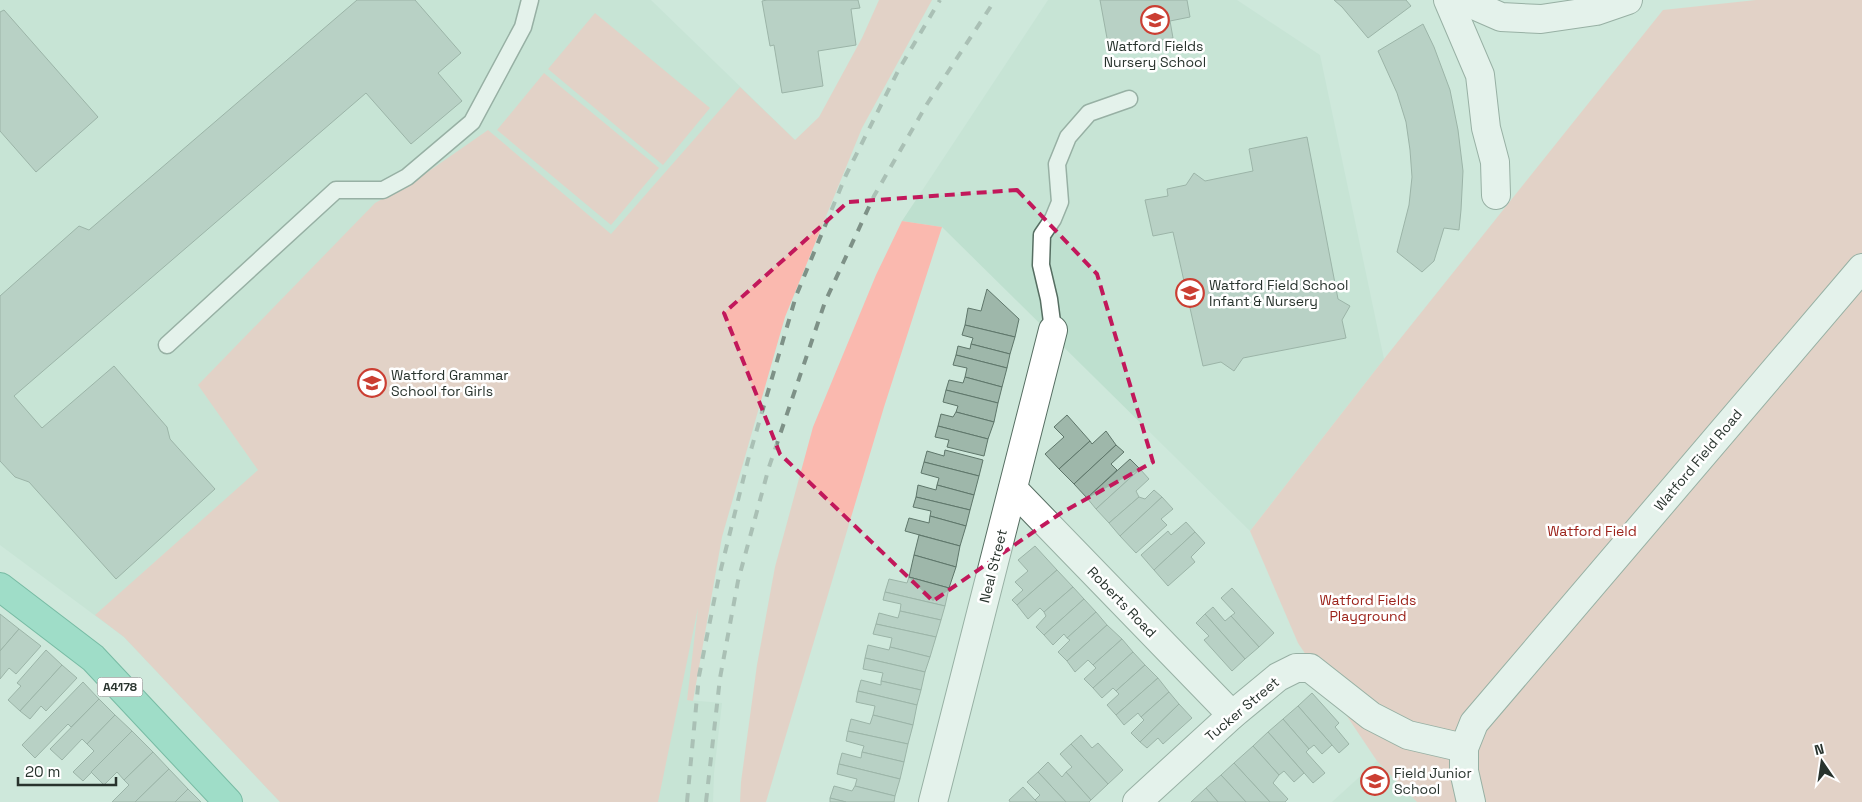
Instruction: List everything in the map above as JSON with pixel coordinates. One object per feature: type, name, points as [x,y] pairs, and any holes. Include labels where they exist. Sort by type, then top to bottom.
[{"type":"main road","name":"A4178","points":[[0,586],[92,658],[228,802]]},
{"type":"street","points":[[1448,0],[1480,74],[1486,128],[1495,162],[1496,195]]},
{"type":"street","points":[[1462,0],[1501,17],[1541,19],[1596,11],[1628,0]]},
{"type":"street","name":"Watford Field Road","points":[[1464,748],[1474,723],[1862,268]]},
{"type":"street","name":"Neal Street","points":[[933,802],[1053,330]]},
{"type":"street","name":"Roberts Road","points":[[1013,489],[1232,715]]},
{"type":"street","name":"Tucker Street","points":[[1137,802],[1232,715],[1278,677],[1296,668],[1310,668],[1371,716],[1408,735],[1464,748]]},
{"type":"street","points":[[1464,748],[1464,771],[1471,802]]},
{"type":"lane","points":[[167,345],[336,190],[383,190],[407,177],[472,122],[523,27],[530,0]]},
{"type":"lane","points":[[1053,330],[1049,299],[1041,265],[1042,235],[1053,220],[1060,202],[1057,164],[1068,137],[1089,113],[1129,98]]},
{"type":"highlighted area","points":[[1017,190],[1097,274],[1153,462],[1061,513],[933,601],[780,454],[724,313],[848,202]]},
{"type":"shaded area","name":"Watford Grammar School for Girls","points":[[0,0],[651,0],[795,140],[687,700],[722,703],[714,773],[713,802],[280,802],[124,637],[0,545]]},
{"type":"shaded area","name":"Watford Field School Infant & Nursery","points":[[1048,0],[1237,0],[1320,55],[1384,359],[1250,531],[942,227],[902,221]]},
{"type":"shaded area","name":"Field Junior School","points":[[1377,761],[1417,802],[1332,802]]},
{"type":"green space","points":[[879,0],[932,0],[862,128],[785,317],[722,537],[693,701],[687,700],[698,608],[658,802],[280,802],[124,637],[95,615],[258,470],[198,385],[375,203],[416,180],[488,130],[611,234],[740,87],[795,140],[819,117],[862,38]]},
{"type":"green space","name":"Watford Field","points":[[1756,0],[1862,0],[1862,802],[1417,802],[1377,761],[1298,643],[1250,531],[1384,359],[1663,10]]},
{"type":"green space","points":[[595,13],[710,108],[663,165],[548,69]]},
{"type":"green space","points":[[544,73],[659,168],[611,225],[497,130]]},
{"type":"green space","points":[[902,221],[942,227],[884,407],[766,802],[740,802],[757,665],[775,567],[813,427],[876,275]]},
{"type":"building","points":[[357,0],[415,0],[461,53],[438,73],[462,101],[411,144],[366,93],[14,396],[42,428],[114,366],[167,427],[170,439],[215,489],[116,579],[29,482],[15,477],[0,461],[0,296],[79,226],[89,230]]},
{"type":"building","points":[[858,0],[860,8],[851,9],[856,45],[818,51],[823,86],[782,93],[774,45],[770,46],[762,1]]},
{"type":"building","points":[[1100,0],[1187,0],[1190,17],[1170,21],[1173,38],[1109,49]]},
{"type":"building","points":[[1334,0],[1406,0],[1411,6],[1368,38]]},
{"type":"building","points":[[4,10],[98,117],[36,172],[0,131],[0,12]]},
{"type":"building","points":[[1423,24],[1450,90],[1458,130],[1463,171],[1459,230],[1444,228],[1434,261],[1422,272],[1397,252],[1409,205],[1412,177],[1410,150],[1406,122],[1397,93],[1378,51]]},
{"type":"building","points":[[1307,137],[1338,299],[1350,306],[1342,320],[1346,338],[1243,358],[1234,371],[1221,362],[1203,366],[1173,232],[1153,236],[1145,200],[1168,196],[1167,189],[1186,185],[1194,173],[1205,181],[1253,171],[1249,149]]},
{"type":"building","points":[[987,289],[1019,319],[1015,337],[965,325],[968,308],[981,311]]},
{"type":"building","points":[[965,325],[1015,337],[1010,354],[971,344],[973,338],[962,335]]},
{"type":"building","points":[[971,344],[1010,354],[1007,368],[956,355],[958,346],[970,349]]},
{"type":"building","points":[[956,355],[1007,368],[1002,387],[965,377],[967,368],[953,365]]},
{"type":"building","points":[[965,377],[1002,387],[998,403],[946,390],[949,380],[963,383]]},
{"type":"building","points":[[946,390],[998,403],[994,422],[956,412],[958,406],[943,402]]},
{"type":"building","points":[[956,412],[994,422],[988,439],[938,426],[941,414],[953,417]]},
{"type":"building","points":[[1067,415],[1090,441],[1059,469],[1045,454],[1064,437],[1054,427]]},
{"type":"building","points":[[938,426],[988,439],[984,456],[947,447],[949,440],[935,437]]},
{"type":"building","points":[[1106,431],[1116,445],[1074,484],[1059,469],[1090,441],[1092,444]]},
{"type":"building","points":[[1116,445],[1124,452],[1111,464],[1117,470],[1087,498],[1074,484]]},
{"type":"building","points":[[945,450],[983,460],[979,476],[924,462],[927,451],[944,456]]},
{"type":"building","points":[[1130,459],[1140,469],[1096,509],[1087,498]]},
{"type":"building","points":[[924,462],[979,476],[974,495],[937,485],[939,478],[921,473]]},
{"type":"building","points":[[1140,469],[1149,479],[1136,491],[1139,497],[1109,523],[1096,509]]},
{"type":"building","points":[[918,485],[936,490],[937,485],[974,495],[970,510],[916,497]]},
{"type":"building","points":[[1154,490],[1162,497],[1120,536],[1109,523],[1139,497],[1145,499]]},
{"type":"building","points":[[916,497],[970,510],[966,526],[930,516],[931,511],[913,507]]},
{"type":"building","points":[[1162,497],[1173,509],[1161,519],[1167,525],[1136,553],[1120,536]]},
{"type":"building","points":[[930,516],[966,526],[960,546],[905,531],[909,518],[929,523]]},
{"type":"building","points":[[1186,522],[1195,532],[1154,570],[1141,555],[1168,531],[1171,535]]},
{"type":"building","points":[[1195,532],[1205,543],[1191,557],[1195,562],[1168,586],[1154,570]]},
{"type":"building","points":[[919,535],[960,546],[956,567],[914,555]]},
{"type":"building","points":[[1035,546],[1057,570],[1017,605],[1012,600],[1023,590],[1015,582],[1028,571],[1018,560]]},
{"type":"building","points":[[914,555],[956,567],[949,588],[909,577]]},
{"type":"building","points":[[1057,570],[1073,587],[1044,612],[1040,608],[1028,619],[1017,605]]},
{"type":"building","points":[[909,577],[949,588],[945,606],[885,592],[889,579],[907,583]]},
{"type":"building","points":[[1073,587],[1084,599],[1044,635],[1036,627],[1046,616],[1044,612]]},
{"type":"building","points":[[1232,588],[1274,633],[1259,647],[1231,616],[1235,613],[1221,598]]},
{"type":"building","points":[[885,592],[945,606],[941,620],[900,611],[901,604],[883,600]]},
{"type":"building","points":[[1084,599],[1096,612],[1067,638],[1064,634],[1053,645],[1044,635]]},
{"type":"building","points":[[1213,607],[1225,621],[1231,616],[1259,647],[1245,659],[1205,614]]},
{"type":"building","points":[[900,611],[941,620],[936,637],[876,624],[879,613],[898,618]]},
{"type":"building","points":[[1096,612],[1107,625],[1067,661],[1058,652],[1070,640],[1067,638]]},
{"type":"building","points":[[0,614],[19,629],[0,651]]},
{"type":"building","points":[[1205,614],[1245,659],[1232,671],[1204,640],[1209,636],[1196,623]]},
{"type":"building","points":[[876,624],[936,637],[930,657],[890,647],[892,638],[873,634]]},
{"type":"building","points":[[1107,625],[1122,639],[1093,665],[1088,660],[1075,672],[1067,661]]},
{"type":"building","points":[[19,629],[41,646],[16,674],[9,668],[0,679],[0,651]]},
{"type":"building","points":[[1122,639],[1133,652],[1093,688],[1084,679],[1096,668],[1093,665]]},
{"type":"building","points":[[868,645],[889,650],[890,647],[930,657],[925,672],[865,658]]},
{"type":"building","points":[[46,650],[62,665],[20,711],[8,700],[21,686],[17,683]]},
{"type":"building","points":[[1133,652],[1145,665],[1116,691],[1113,688],[1102,698],[1093,688]]},
{"type":"building","points":[[865,658],[925,672],[921,690],[881,681],[883,673],[863,669]]},
{"type":"building","points":[[62,665],[77,678],[46,711],[41,706],[30,719],[20,711]]},
{"type":"building","points":[[1145,665],[1158,678],[1116,715],[1107,705],[1119,694],[1116,691]]},
{"type":"building","points":[[1158,678],[1169,692],[1141,717],[1138,713],[1124,725],[1116,715]]},
{"type":"building","points":[[861,680],[881,685],[881,681],[921,690],[917,705],[858,691]]},
{"type":"building","points":[[83,682],[99,699],[71,727],[68,724],[35,758],[22,745]]},
{"type":"building","points":[[858,691],[917,705],[913,725],[873,715],[875,706],[856,702]]},
{"type":"building","points":[[1169,692],[1179,704],[1140,742],[1131,733],[1144,720],[1141,717]]},
{"type":"building","points":[[1312,693],[1339,723],[1335,727],[1349,744],[1339,753],[1298,706]]},
{"type":"building","points":[[99,699],[115,715],[87,744],[82,739],[62,760],[50,749]]},
{"type":"building","points":[[1179,704],[1192,718],[1163,744],[1158,738],[1147,748],[1140,742]]},
{"type":"building","points":[[1298,706],[1332,745],[1322,754],[1314,745],[1309,749],[1283,719]]},
{"type":"building","points":[[115,715],[132,731],[83,781],[73,772],[94,751],[87,744]]},
{"type":"building","points":[[873,715],[913,725],[908,744],[848,731],[851,719],[870,724]]},
{"type":"building","points":[[1283,719],[1309,749],[1306,752],[1325,773],[1313,783],[1268,732]]},
{"type":"building","points":[[132,731],[153,752],[124,780],[117,772],[104,785],[91,772]]},
{"type":"building","points":[[848,731],[908,744],[904,762],[862,752],[864,746],[846,741]]},
{"type":"building","points":[[1268,732],[1304,773],[1294,782],[1284,771],[1279,775],[1253,746]]},
{"type":"building","points":[[1081,735],[1092,748],[1098,743],[1123,770],[1108,784],[1071,744]]},
{"type":"building","points":[[1071,744],[1108,784],[1091,800],[1066,772],[1072,767],[1060,754]]},
{"type":"building","points":[[1253,746],[1279,775],[1273,783],[1288,799],[1285,802],[1270,802],[1234,763]]},
{"type":"building","points":[[153,752],[169,769],[135,802],[112,802],[129,785],[124,780]]},
{"type":"building","points":[[862,752],[904,762],[900,779],[839,764],[842,753],[861,758]]},
{"type":"building","points":[[1048,762],[1062,777],[1066,772],[1091,800],[1089,802],[1066,802],[1038,772]]},
{"type":"building","points":[[1234,763],[1270,802],[1246,802],[1221,775]]},
{"type":"building","points":[[839,764],[900,779],[895,796],[855,786],[857,779],[837,774]]},
{"type":"building","points":[[169,769],[188,789],[175,802],[135,802]]},
{"type":"building","points":[[1038,772],[1066,802],[1037,802],[1035,800],[1040,795],[1027,782]]},
{"type":"building","points":[[1221,775],[1246,802],[1218,802],[1206,788]]},
{"type":"building","points":[[834,786],[852,791],[855,786],[895,796],[894,802],[846,802],[830,798]]},
{"type":"building","points":[[1023,787],[1037,802],[1010,802],[1009,800]]},
{"type":"building","points":[[1206,788],[1218,802],[1191,802]]},
{"type":"building","points":[[188,789],[201,802],[175,802]]},
{"type":"building","points":[[830,798],[846,802],[830,802]]},
{"type":"railway","points":[[687,802],[699,676],[718,581],[748,460],[796,296],[846,175],[898,71],[940,0]]},
{"type":"railway","points":[[706,802],[720,678],[738,581],[769,467],[825,302],[874,196],[927,104],[995,0]]},
{"type":"place","name":"Watford Fields Nursery School","points":[[1155,20]]},
{"type":"place","name":"Watford Field School Infant & Nursery","points":[[1190,293]]},
{"type":"place","name":"Watford Grammar School for Girls","points":[[372,383]]},
{"type":"place","name":"Field Junior School","points":[[1375,781]]},
{"type":"park label","name":"Watford Fields Playground","points":[[1368,608]]}]
